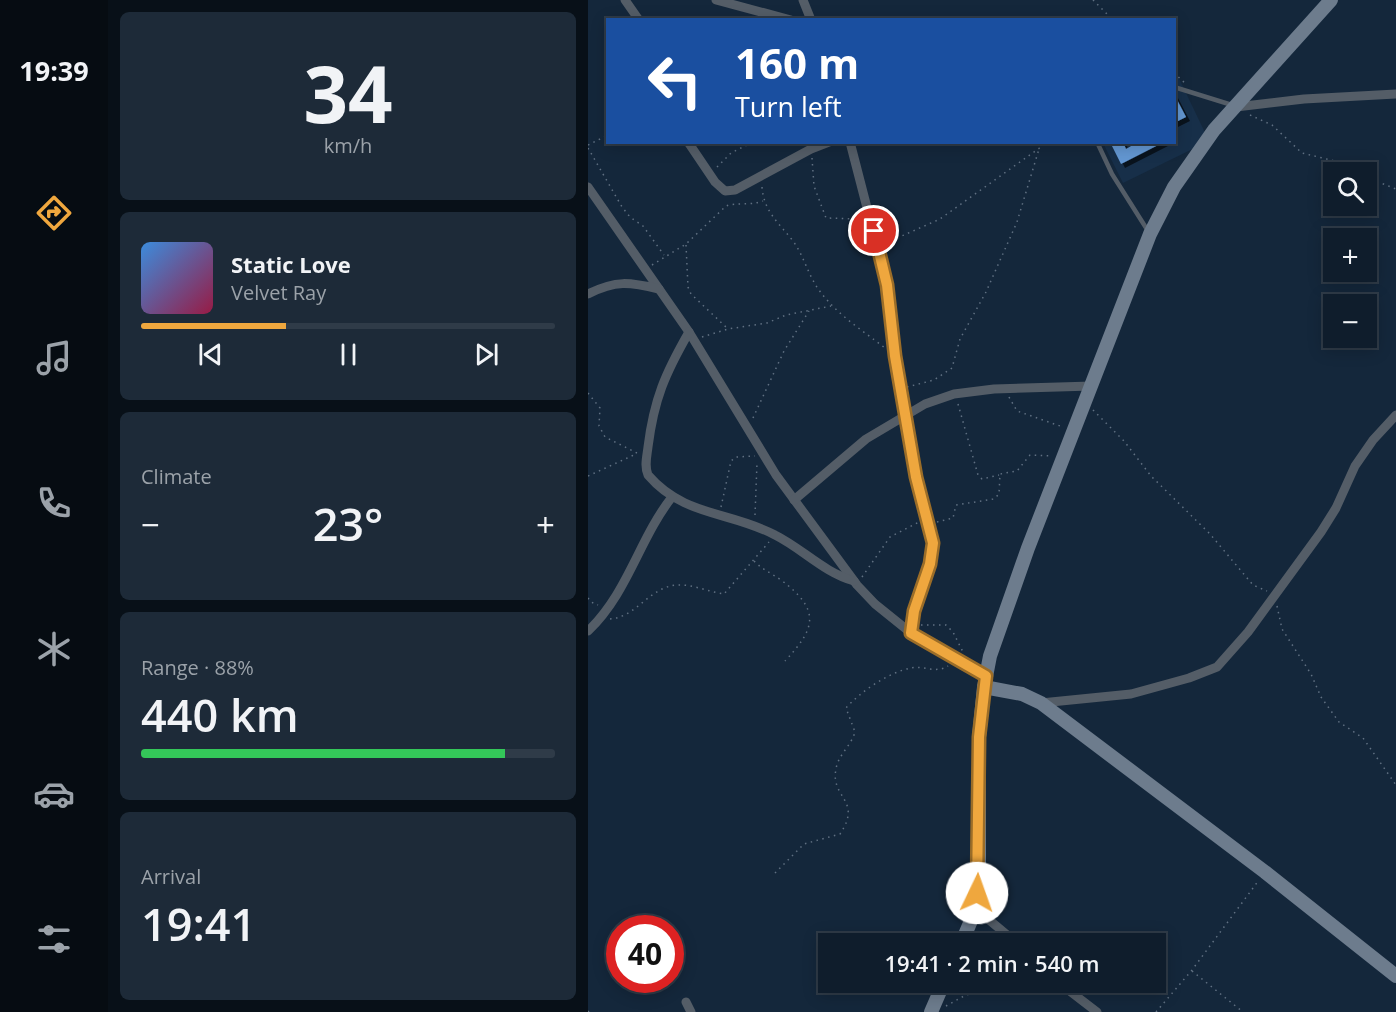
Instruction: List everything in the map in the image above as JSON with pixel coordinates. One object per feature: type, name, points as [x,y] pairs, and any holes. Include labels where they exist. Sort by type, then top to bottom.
[{"type":"street","points":[[625,0],[638,18]]},
{"type":"street","points":[[716,0],[784,18]]},
{"type":"street","points":[[803,0],[810,18]]},
{"type":"street","points":[[965,933],[975,909],[979,877],[979,737],[990,656],[1028,548],[1150,234],[1191,160],[1234,108],[1331,0]]},
{"type":"street","points":[[1234,108],[1328,97],[1396,94]]},
{"type":"street","points":[[689,144],[709,173],[725,191],[735,189],[824,144]]},
{"type":"street","points":[[851,144],[887,285],[899,387],[906,414],[916,477],[929,520],[933,543],[930,564],[911,630]]},
{"type":"street","points":[[588,187],[691,336],[748,431],[794,500],[855,583],[875,604],[969,667],[985,681],[1041,703],[1265,872],[1396,976]]},
{"type":"street","points":[[588,294],[611,284],[629,282],[658,289]]},
{"type":"street","points":[[691,336],[660,386],[647,453],[648,475],[672,497],[689,507],[775,535],[833,573],[855,583]]},
{"type":"street","points":[[794,500],[866,439],[906,414],[954,394],[1001,388],[1092,386]]},
{"type":"street","points":[[1041,703],[1131,694],[1206,673],[1217,667],[1275,596],[1333,515],[1355,466],[1373,440],[1396,415]]},
{"type":"street","points":[[588,631],[611,605],[625,584],[656,519],[672,497]]},
{"type":"street","points":[[975,909],[1004,933]]},
{"type":"street","points":[[935,1010],[940,993]]},
{"type":"street","points":[[1072,993],[1097,1012]]},
{"type":"street","points":[[686,1002],[691,1012]]},
{"type":"lane","points":[[1176,88],[1234,108]]},
{"type":"lane","points":[[1098,144],[1112,174],[1150,234]]},
{"type":"path","points":[[1093,0],[1111,18]]},
{"type":"path","points":[[1176,75],[1192,92]]},
{"type":"path","points":[[1234,108],[1272,125],[1302,153],[1339,162]]},
{"type":"path","points":[[606,136],[588,146],[622,207],[630,217],[643,226],[664,256]]},
{"type":"path","points":[[709,173],[731,153],[749,144]]},
{"type":"path","points":[[878,246],[940,219],[1045,144]]},
{"type":"path","points":[[811,149],[814,186],[826,218],[858,219],[870,215]]},
{"type":"path","points":[[899,387],[925,383],[944,376],[952,368],[960,339],[972,322],[1015,228],[1039,149]]},
{"type":"path","points":[[763,175],[764,201],[774,220],[794,243],[814,283],[832,306],[895,356]]},
{"type":"path","points":[[1377,181],[1396,189]]},
{"type":"path","points":[[646,271],[664,256],[686,244],[731,204],[747,206],[764,201]]},
{"type":"path","points":[[686,244],[688,287],[691,294],[728,329]]},
{"type":"path","points":[[691,336],[768,323],[809,310],[832,306]]},
{"type":"path","points":[[748,431],[784,351],[809,310]]},
{"type":"path","points":[[1001,388],[1017,411],[1075,431]]},
{"type":"path","points":[[588,393],[600,408],[599,426],[605,437],[637,453],[588,476]]},
{"type":"path","points":[[954,394],[978,475],[982,479],[1017,471],[1033,454],[1064,460]]},
{"type":"path","points":[[1085,403],[1124,441],[1151,476],[1210,534],[1253,585],[1275,596],[1282,629],[1311,674],[1321,697],[1339,722],[1364,738],[1396,784]]},
{"type":"path","points":[[716,515],[726,493],[731,461],[736,457],[758,456],[753,527]]},
{"type":"path","points":[[855,583],[890,537],[929,520],[952,519],[956,505],[994,500],[999,494],[1000,474]]},
{"type":"path","points":[[599,620],[622,617],[651,593],[671,586],[683,585],[724,594],[775,535]]},
{"type":"path","points":[[754,560],[793,592],[810,616],[810,630],[785,661]]},
{"type":"path","points":[[588,598],[596,605],[611,605]]},
{"type":"path","points":[[911,630],[931,623],[946,625],[953,632],[969,667]]},
{"type":"path","points":[[774,873],[804,844],[840,834],[849,820],[850,809],[841,794],[835,772],[841,755],[855,732],[846,714],[848,705],[878,684],[905,670],[914,667],[942,670],[956,659]]},
{"type":"path","points":[[1156,1012],[1192,970],[1265,872]]},
{"type":"path","points":[[1192,970],[1243,1012]]},
{"type":"path","points":[[935,1010],[972,993]]},
{"type":"shaded area","points":[[1176,72],[1209,141],[1123,183],[1104,144],[1176,144]]},
{"type":"building","points":[[1176,98],[1186,117],[1176,122]]},
{"type":"building","points":[[1111,144],[1124,144],[1126,149],[1135,144],[1160,144],[1121,164]]},
{"type":"route","points":[[874,231],[887,285],[899,387],[906,414],[916,477],[933,543],[927,575],[914,611],[911,633],[986,676],[979,737],[977,893]]}]
